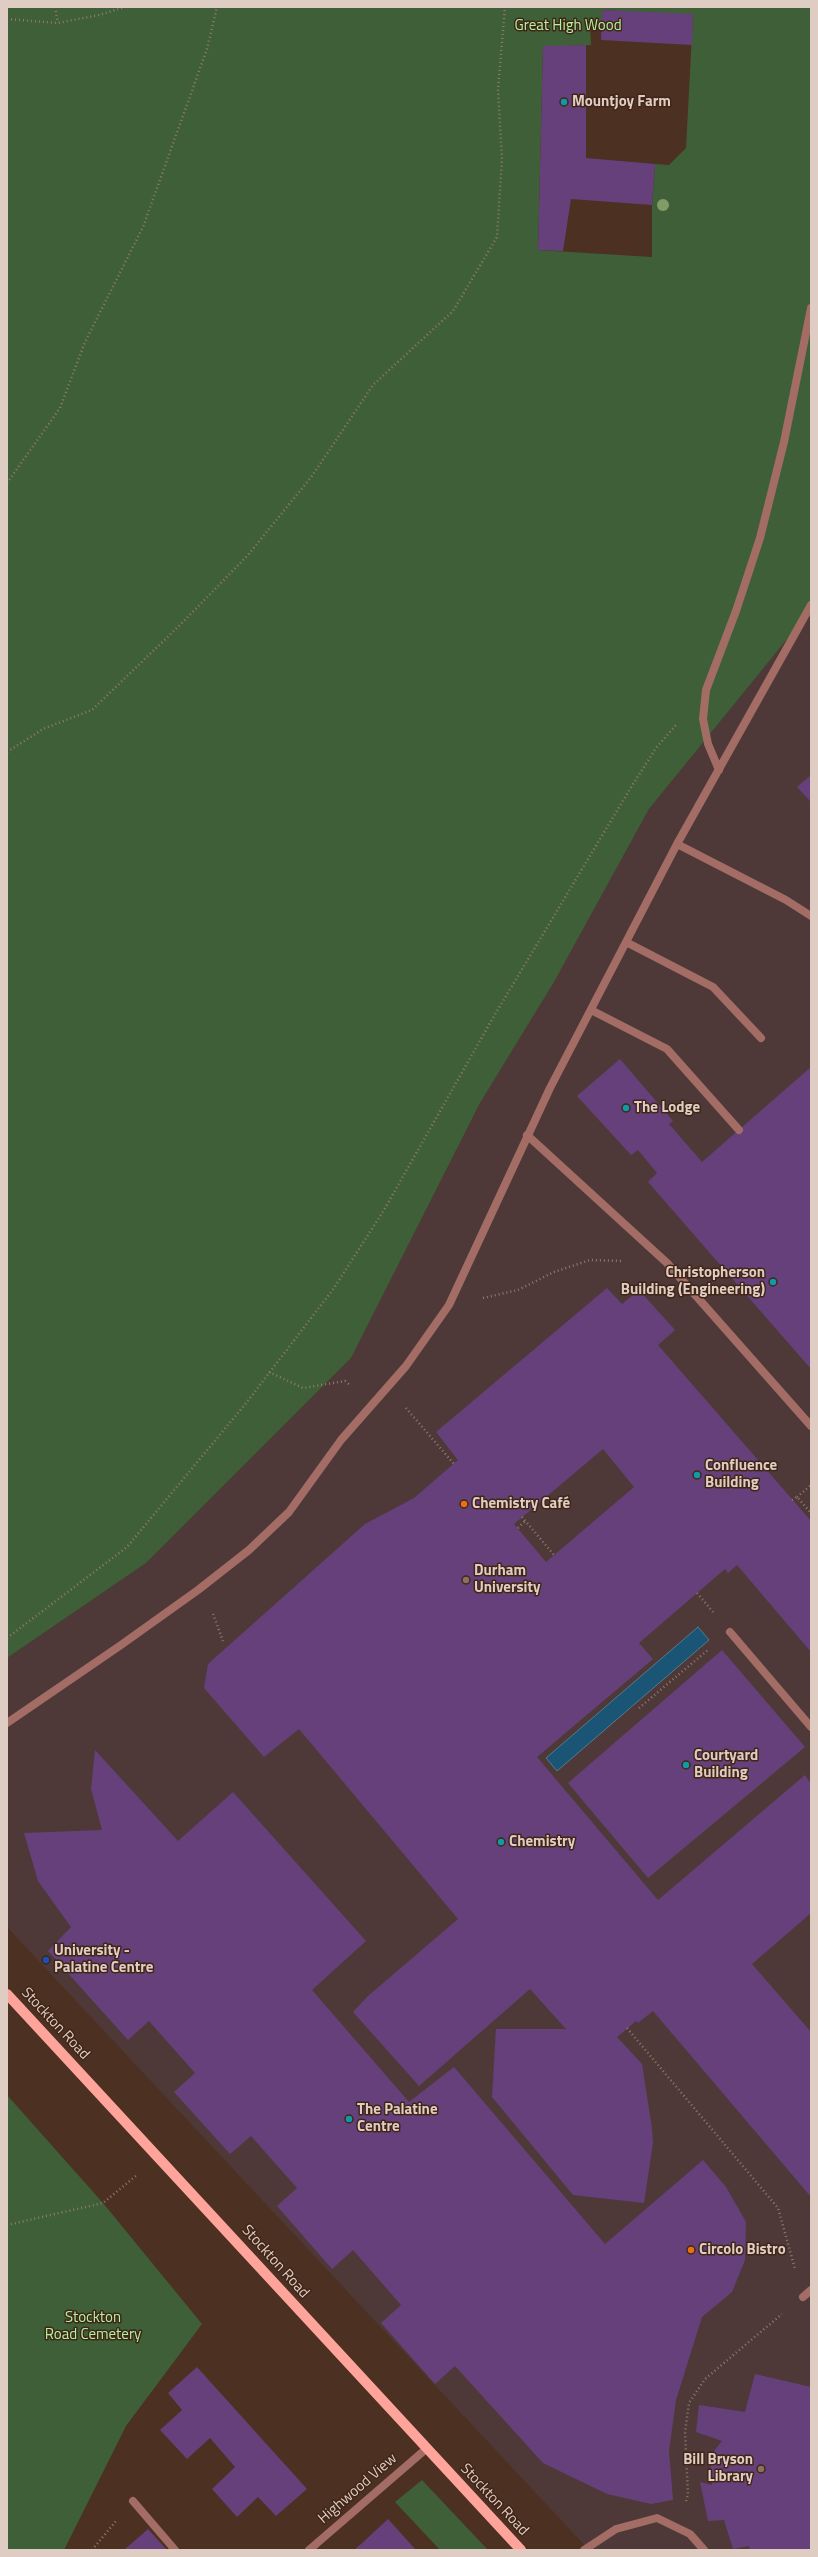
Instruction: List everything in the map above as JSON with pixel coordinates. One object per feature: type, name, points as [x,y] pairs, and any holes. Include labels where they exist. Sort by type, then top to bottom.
[{"type":"main road","name":"Stockton Road","points":[[7,1994],[521,2550]]},
{"type":"street","points":[[719,770],[708,744],[703,719],[706,690],[736,612],[760,538],[786,434],[811,308]]},
{"type":"street","points":[[7,1724],[153,1622],[249,1550],[289,1512],[341,1440],[406,1366],[449,1305],[527,1135],[590,1010],[677,844],[811,605]]},
{"type":"street","points":[[677,844],[786,900],[811,916]]},
{"type":"street","points":[[626,942],[713,987],[761,1038]]},
{"type":"street","points":[[590,1010],[667,1049],[739,1130]]},
{"type":"street","points":[[527,1135],[667,1264],[811,1426]]},
{"type":"street","points":[[730,1632],[811,1727]]},
{"type":"street","points":[[803,2297],[811,2290]]},
{"type":"street","name":"Highwood View","points":[[310,2550],[426,2449]]},
{"type":"street","points":[[133,2501],[175,2550]]},
{"type":"street","points":[[584,2550],[616,2529],[657,2518],[690,2534],[704,2550]]},
{"type":"path","points":[[55,7],[58,23]]},
{"type":"path","points":[[7,19],[58,23],[99,15],[125,7]]},
{"type":"path","points":[[7,483],[60,408],[85,342],[143,227],[207,49],[217,7]]},
{"type":"path","points":[[7,752],[42,729],[92,710],[181,624],[253,549],[312,476],[373,385],[453,311],[497,237],[502,159],[498,89],[505,7]]},
{"type":"path","points":[[7,1638],[127,1547],[269,1372],[334,1288],[384,1210],[494,1016],[656,748],[706,690]]},
{"type":"path","points":[[449,1305],[518,1290],[554,1272],[590,1260],[667,1264]]},
{"type":"path","points":[[269,1372],[303,1388],[345,1381],[372,1403]]},
{"type":"path","points":[[388,1386],[454,1464]]},
{"type":"path","points":[[792,1500],[811,1485]]},
{"type":"path","points":[[797,1496],[811,1513]]},
{"type":"path","points":[[522,1517],[554,1555]]},
{"type":"path","points":[[518,1528],[525,1521]]},
{"type":"path","points":[[639,1708],[730,1632],[697,1593]]},
{"type":"path","points":[[213,1613],[223,1641]]},
{"type":"path","points":[[627,2028],[778,2208],[803,2297],[705,2379],[689,2403],[684,2432],[688,2495],[677,2528]]},
{"type":"path","points":[[7,2225],[103,2203],[158,2156]]},
{"type":"path","points":[[92,2550],[133,2501]]},
{"type":"shaded area","name":"Durham University","points":[[811,605],[811,2550],[589,2550],[7,1927],[7,1658],[146,1563],[351,1358],[480,1103],[554,982],[649,809],[805,617]]},
{"type":"green space","name":"Great High Wood","points":[[7,7],[811,7],[811,605],[805,617],[649,809],[554,982],[480,1103],[351,1358],[146,1563],[7,1658]],"holes":[[[602,10],[693,15],[686,148],[669,165],[655,164],[652,205],[652,257],[538,250],[543,47],[591,45],[590,24],[602,22]]]},
{"type":"green space","name":"Stockton Road Cemetery","points":[[7,2095],[103,2203],[202,2324],[126,2426],[64,2550],[7,2550]]},
{"type":"green space","points":[[422,2480],[488,2550],[440,2550],[395,2502]]},
{"type":"water","points":[[698,1627],[709,1640],[557,1771],[546,1758]]},
{"type":"building","points":[[602,10],[693,14],[692,45],[601,40]]},
{"type":"building","name":"Mountjoy Farm","points":[[586,45],[586,158],[655,164],[652,205],[571,199],[563,251],[538,250],[543,46]]},
{"type":"building","points":[[811,775],[811,802],[797,787]]},
{"type":"building","name":"Christopherson Building (Engineering)","points":[[620,1059],[673,1121],[669,1124],[702,1162],[811,1067],[811,1369],[648,1182],[657,1173],[638,1150],[631,1155],[577,1096]]},
{"type":"building","name":"Chemistry","points":[[607,1288],[622,1304],[639,1290],[675,1330],[658,1345],[811,1521],[811,1652],[737,1565],[728,1573],[725,1569],[639,1643],[653,1659],[537,1757],[658,1900],[805,1775],[811,1784],[811,1913],[752,1964],[811,2032],[811,2197],[653,2011],[638,2023],[636,2021],[617,2037],[642,2064],[653,2143],[644,2203],[573,2195],[492,2097],[496,2029],[566,2029],[530,1989],[419,2086],[353,2012],[368,1996],[458,1919],[299,1729],[264,1757],[204,1688],[208,1664],[365,1524],[414,1498],[458,1460],[436,1432]],"holes":[[[603,1449],[634,1487],[546,1562],[514,1524]]]},
{"type":"building","name":"Courtyard Building","points":[[722,1650],[805,1747],[648,1878],[568,1783]]},
{"type":"building","name":"The Palatine Centre","points":[[95,1750],[178,1841],[233,1792],[366,1941],[312,1990],[409,2102],[454,2067],[605,2244],[703,2160],[726,2187],[746,2222],[745,2260],[732,2292],[702,2317],[676,2400],[669,2451],[673,2500],[651,2504],[607,2494],[543,2463],[455,2366],[435,2384],[381,2323],[401,2305],[353,2250],[332,2269],[277,2206],[297,2188],[251,2136],[230,2154],[174,2092],[195,2073],[149,2021],[128,2040],[48,1951],[71,1927],[38,1881],[24,1833],[102,1830],[91,1789]]},
{"type":"building","points":[[197,2367],[307,2489],[276,2516],[258,2497],[237,2517],[212,2489],[235,2467],[210,2438],[187,2459],[160,2430],[182,2410],[168,2393]]},
{"type":"building","name":"Bill Bryson Library","points":[[755,2374],[811,2387],[811,2550],[750,2550],[749,2546],[733,2549],[724,2520],[708,2521],[700,2482],[712,2485],[710,2456],[722,2441],[696,2432],[699,2405],[745,2412]]},
{"type":"building","points":[[388,2519],[416,2550],[354,2550],[361,2544]]},
{"type":"building","points":[[148,2529],[167,2550],[124,2550]]},
{"type":"place","name":"Mountjoy Farm","points":[[564,102]]},
{"type":"place","name":"The Lodge","points":[[626,1108]]},
{"type":"place","name":"Christopherson Building (Engineering)","points":[[773,1282]]},
{"type":"place","name":"Confluence Building","points":[[697,1475]]},
{"type":"place","name":"Chemistry Café","points":[[464,1504]]},
{"type":"place","name":"Durham University","points":[[466,1580]]},
{"type":"place","name":"Courtyard Building","points":[[686,1765]]},
{"type":"place","name":"Chemistry","points":[[501,1842]]},
{"type":"place","name":"University - Palatine Centre","points":[[46,1960]]},
{"type":"place","name":"The Palatine Centre","points":[[349,2119]]},
{"type":"place","name":"Circolo Bistro","points":[[691,2250]]},
{"type":"place","name":"Bill Bryson Library","points":[[761,2469]]}]
